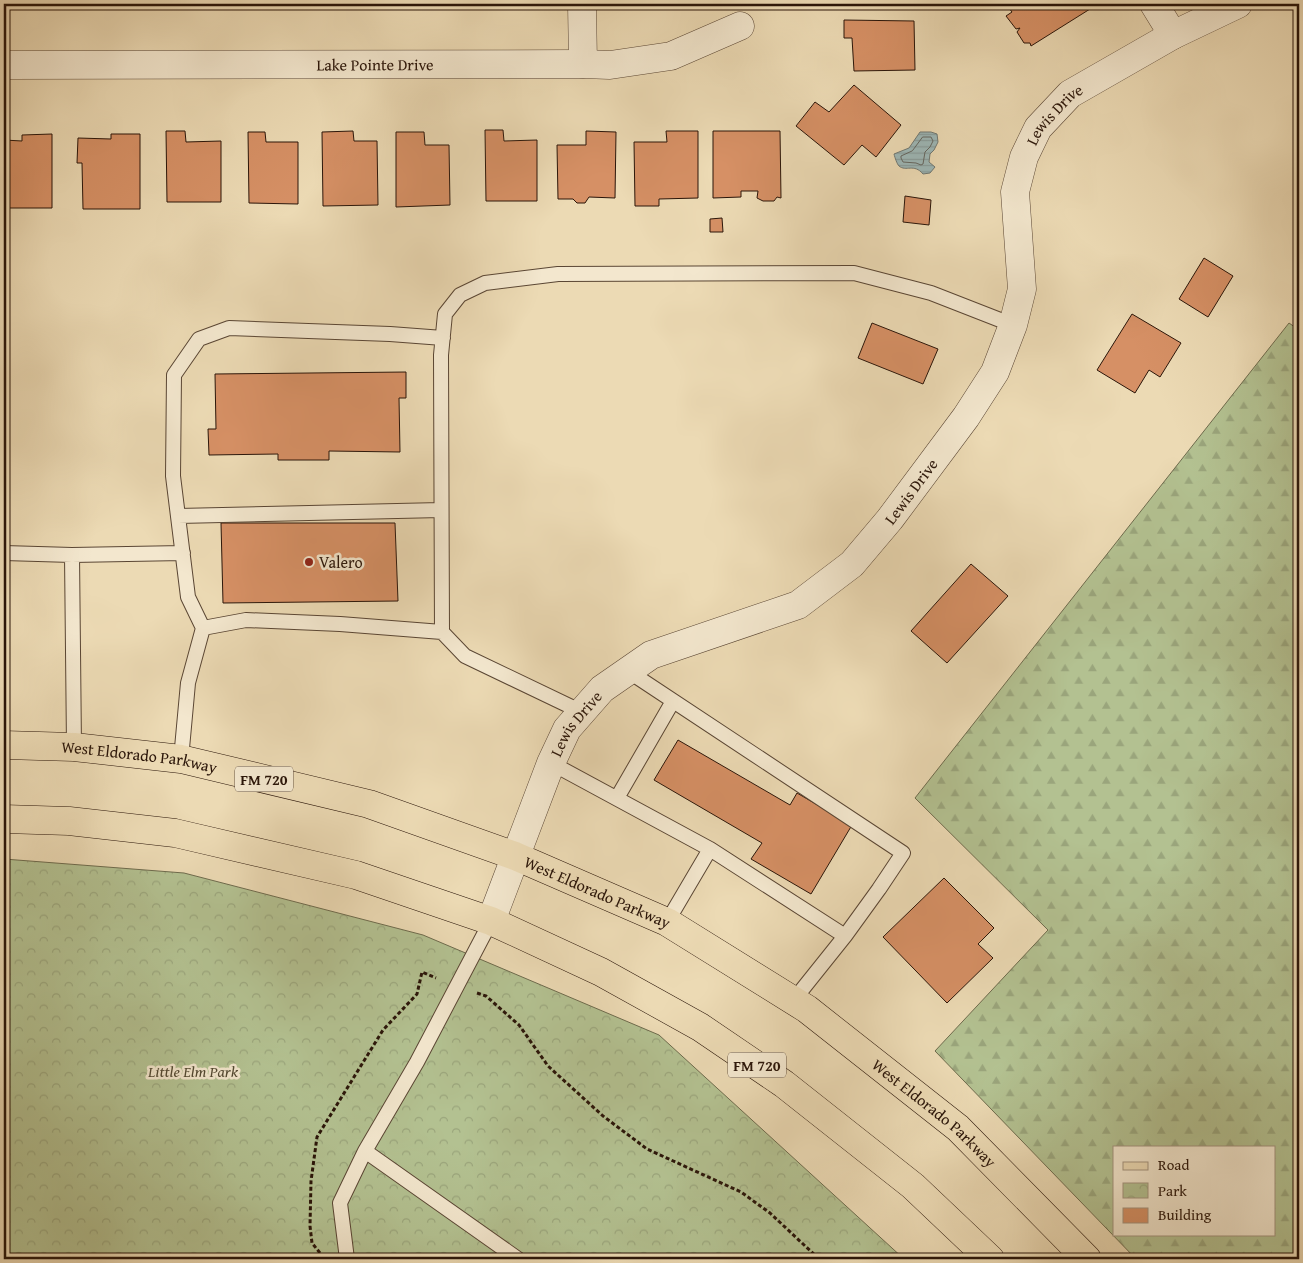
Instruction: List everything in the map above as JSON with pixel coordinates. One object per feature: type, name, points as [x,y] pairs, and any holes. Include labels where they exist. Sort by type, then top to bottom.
[{"type":"main road","name":"West Eldorado Parkway","points":[[4,745],[74,747],[181,759],[369,804],[516,856],[667,922],[807,1009],[958,1128],[1087,1259]]},
{"type":"main road","name":"FM 720","points":[[4,819],[68,821],[175,833],[356,875],[491,921],[601,972],[700,1027],[784,1084],[913,1186],[990,1259]]},
{"type":"street","points":[[582,4],[584,64]]},
{"type":"street","points":[[1154,4],[1173,35]]},
{"type":"street","name":"Lewis Drive","points":[[491,921],[551,762],[567,728],[602,689],[650,655],[798,605],[852,564],[890,519],[966,417],[995,372],[1013,325],[1022,289],[1015,192],[1024,157],[1038,128],[1070,94],[1173,35],[1238,4]]},
{"type":"street","name":"Lake Pointe Drive","points":[[4,65],[610,65],[671,56],[740,26]]},
{"type":"lane","points":[[442,632],[441,355],[445,314],[460,295],[485,283],[558,274],[854,273],[931,293],[1013,325]]},
{"type":"lane","points":[[181,759],[188,683],[203,628],[188,597],[173,476],[174,375],[199,339],[229,328],[390,334],[443,338]]},
{"type":"lane","points":[[178,516],[441,510]]},
{"type":"lane","points":[[4,553],[72,555],[182,553]]},
{"type":"lane","points":[[72,555],[74,747]]},
{"type":"lane","points":[[203,628],[246,620],[340,624],[442,632],[465,656],[582,712]]},
{"type":"lane","points":[[628,671],[903,853],[845,936],[794,1001]]},
{"type":"lane","points":[[617,798],[673,701]]},
{"type":"lane","points":[[551,762],[710,849],[845,936]]},
{"type":"lane","points":[[667,922],[710,849]]},
{"type":"lane","points":[[347,1259],[340,1202],[366,1151],[417,1062],[491,921]]},
{"type":"lane","points":[[366,1151],[518,1259]]},
{"type":"path","points":[[325,1259],[312,1244],[310,1226],[310,1181],[318,1137],[383,1030],[417,994],[422,972],[486,996],[519,1025],[548,1066],[610,1122],[647,1148],[741,1192],[770,1213],[819,1259]]},
{"type":"green space","points":[[1289,323],[1299,330],[1299,1259],[1136,1259],[1114,1236],[1276,1236],[1276,1146],[1113,1146],[1113,1235],[935,1051],[1048,930],[915,798]]},
{"type":"green space","name":"Little Elm Park","points":[[4,859],[184,873],[423,935],[659,1035],[904,1259],[4,1259]]},
{"type":"water","points":[[920,132],[937,134],[938,142],[930,154],[929,162],[935,167],[930,173],[923,174],[913,168],[902,168],[899,166],[894,154],[909,148]]},
{"type":"building","points":[[1006,4],[1087,4],[1090,9],[1031,46],[1030,43],[1024,43],[1017,32],[1020,28],[1016,29],[1006,16],[1012,12]]},
{"type":"building","points":[[844,20],[914,21],[915,70],[854,71],[852,38],[844,38]]},
{"type":"building","points":[[854,85],[901,125],[876,157],[862,145],[844,165],[796,126],[815,102],[829,112]]},
{"type":"building","points":[[485,130],[503,130],[504,141],[537,140],[537,201],[486,201]]},
{"type":"building","points":[[166,131],[185,131],[186,142],[221,141],[221,202],[167,202]]},
{"type":"building","points":[[353,131],[354,141],[377,141],[378,205],[323,206],[322,132]]},
{"type":"building","points":[[586,131],[616,132],[615,198],[589,197],[585,203],[577,203],[573,199],[558,199],[557,145],[586,145]]},
{"type":"building","points":[[666,131],[698,131],[698,198],[659,199],[659,206],[635,206],[634,142],[667,142]]},
{"type":"building","points":[[713,131],[780,131],[781,198],[777,197],[774,201],[763,201],[757,198],[758,191],[741,191],[741,197],[713,198]]},
{"type":"building","points":[[248,132],[265,132],[266,142],[298,142],[298,204],[249,203]]},
{"type":"building","points":[[396,132],[424,132],[425,145],[449,145],[450,205],[396,207]]},
{"type":"building","points":[[52,134],[52,208],[4,208],[4,140],[22,141],[22,135]]},
{"type":"building","points":[[111,134],[140,134],[140,209],[83,209],[82,163],[77,163],[78,138],[111,139]]},
{"type":"building","points":[[905,196],[931,200],[929,225],[903,222]]},
{"type":"building","points":[[722,218],[723,232],[710,232],[710,219]]},
{"type":"building","points":[[1204,258],[1233,276],[1208,317],[1179,299]]},
{"type":"building","points":[[1132,314],[1181,343],[1160,377],[1149,370],[1135,393],[1097,370]]},
{"type":"building","points":[[872,323],[938,349],[923,384],[858,358]]},
{"type":"building","points":[[406,372],[406,398],[399,398],[400,452],[329,451],[329,460],[278,460],[278,454],[209,455],[208,429],[216,429],[215,374]]},
{"type":"building","name":"Valero","points":[[221,523],[395,523],[398,601],[223,603]]},
{"type":"building","points":[[971,564],[1008,596],[947,663],[911,631]]},
{"type":"building","points":[[678,740],[790,805],[797,793],[852,825],[811,894],[751,859],[762,843],[654,780]]},
{"type":"building","points":[[944,878],[994,928],[978,944],[993,958],[947,1003],[883,937]]},
{"type":"place","name":"Valero","points":[[309,562]]}]
